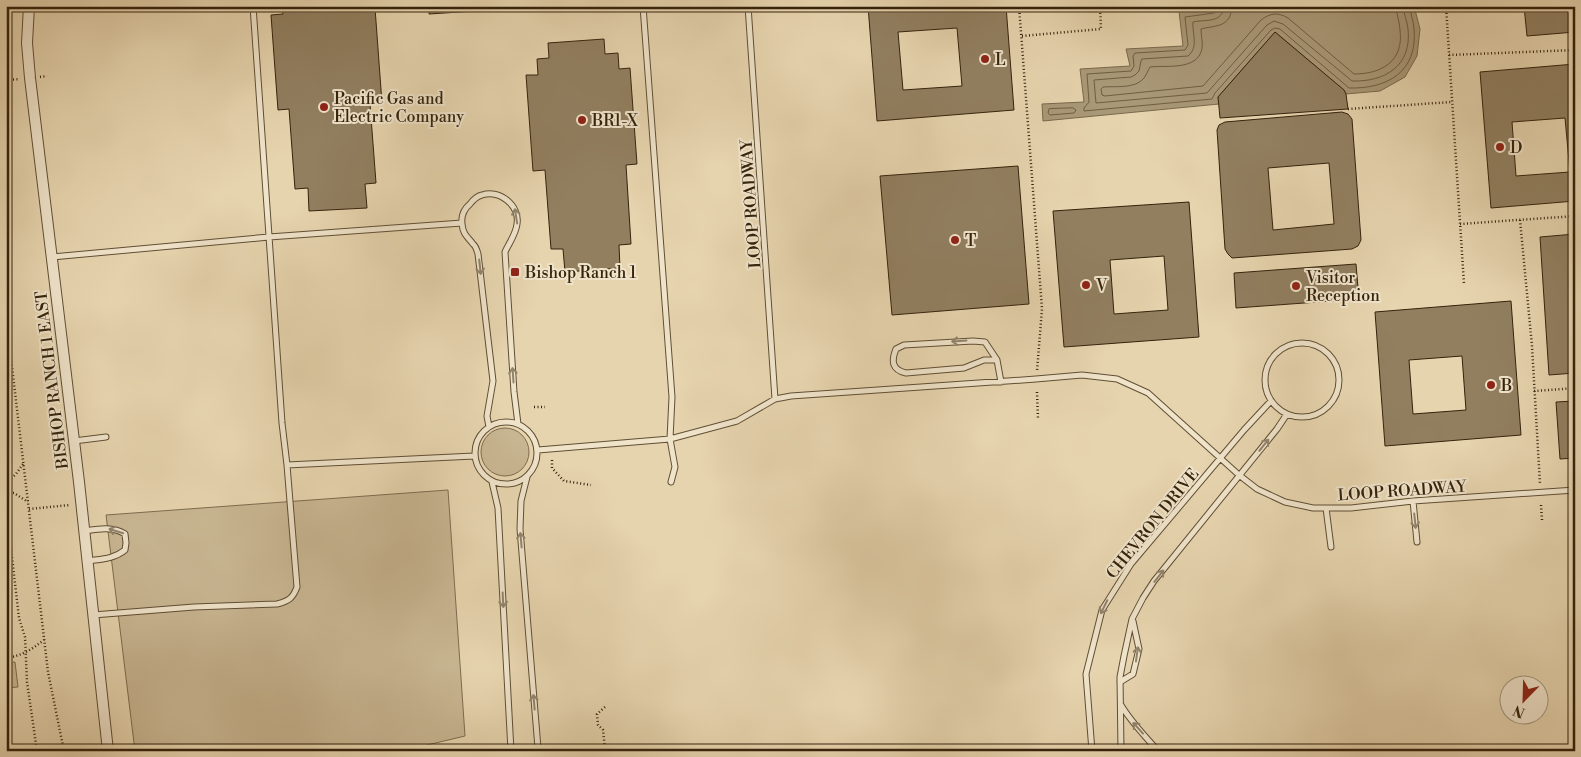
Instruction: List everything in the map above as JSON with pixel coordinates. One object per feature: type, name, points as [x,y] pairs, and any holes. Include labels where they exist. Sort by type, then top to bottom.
[{"type":"street","name":"BISHOP RANCH 1 EAST","points":[[29,6],[27,44],[30,78],[74,441],[108,751]]},
{"type":"lane","points":[[93,615],[277,604],[288,601],[293,597],[298,587],[282,423],[253,6]]},
{"type":"lane","points":[[643,6],[672,397],[670,439],[675,467],[672,482]]},
{"type":"lane","name":"LOOP ROADWAY","points":[[748,6],[775,400]]},
{"type":"lane","points":[[489,427],[487,416],[492,381],[478,254],[474,244],[467,238],[462,223],[466,207],[482,195],[491,194],[506,200],[518,215],[515,234],[505,252],[514,392],[518,424]]},
{"type":"lane","points":[[52,257],[268,237],[462,223]]},
{"type":"lane","points":[[997,360],[984,360],[964,368],[906,373],[900,372],[894,367],[892,362],[896,349],[904,345],[973,340],[984,342],[997,360],[1001,382]]},
{"type":"lane","points":[[1296,343],[1308,343],[1320,347],[1330,355],[1337,366],[1338,390],[1332,402],[1324,410],[1312,416],[1300,417],[1287,414],[1271,402],[1264,378],[1267,366],[1274,355],[1284,347],[1296,343]]},
{"type":"lane","name":"LOOP ROADWAY","points":[[538,450],[670,439],[737,421],[775,400],[791,396],[1082,375],[1117,380],[1148,393],[1239,475],[1257,489],[1285,502],[1313,508],[1351,508],[1413,501],[1575,490]]},
{"type":"lane","name":"CHEVRON DRIVE","points":[[1092,751],[1086,674],[1102,610],[1131,564],[1255,417],[1271,402]]},
{"type":"lane","points":[[1121,751],[1120,682],[1132,619],[1154,582],[1287,414]]},
{"type":"lane","points":[[527,477],[514,484],[502,484],[492,482],[481,472],[474,456],[478,439],[489,427],[501,422],[518,424],[534,437],[538,450],[536,464],[527,477],[521,501],[520,529],[537,751]]},
{"type":"lane","points":[[74,441],[106,437]]},
{"type":"lane","points":[[287,464],[474,456]]},
{"type":"lane","points":[[492,482],[498,508],[511,751]]},
{"type":"lane","points":[[1413,501],[1417,542]]},
{"type":"lane","points":[[1326,508],[1331,546]]},
{"type":"lane","points":[[84,531],[112,528],[119,530],[124,534],[126,543],[125,550],[119,555],[87,562]]},
{"type":"lane","points":[[1120,682],[1133,674],[1139,649],[1132,619]]},
{"type":"lane","points":[[1120,704],[1129,718],[1158,751]]},
{"type":"path","points":[[1019,6],[1042,309],[1037,371]]},
{"type":"path","points":[[1022,36],[1102,30],[1100,6]]},
{"type":"path","points":[[1446,6],[1464,284]]},
{"type":"path","points":[[1450,55],[1575,50]]},
{"type":"path","points":[[1348,109],[1452,102]]},
{"type":"path","points":[[1460,224],[1575,216]]},
{"type":"path","points":[[1520,220],[1540,484]]},
{"type":"path","points":[[6,316],[48,672],[64,751]]},
{"type":"path","points":[[1534,392],[1575,388]]},
{"type":"path","points":[[1037,392],[1038,419]]},
{"type":"path","points":[[534,408],[545,407]]},
{"type":"path","points":[[552,460],[552,468],[564,481],[591,485]]},
{"type":"path","points":[[6,483],[24,463]]},
{"type":"path","points":[[6,492],[14,493],[28,502]]},
{"type":"path","points":[[29,509],[81,504]]},
{"type":"path","points":[[6,505],[19,618],[25,637],[27,682],[37,751]]},
{"type":"path","points":[[1541,506],[1542,520]]},
{"type":"path","points":[[6,658],[17,657],[44,640]]},
{"type":"path","points":[[605,707],[597,714],[598,725],[603,730],[605,749]]},
{"type":"shaded area","points":[[505,428],[514,430],[522,435],[527,443],[529,452],[527,461],[522,469],[514,474],[505,476],[496,474],[488,469],[483,461],[481,452],[483,443],[488,435],[496,430]]},
{"type":"shaded area","points":[[448,490],[465,736],[402,751],[135,751],[106,515]]},
{"type":"shaded area","points":[[15,662],[18,687],[6,688],[6,663]]},
{"type":"water","points":[[1244,6],[1414,6],[1420,29],[1417,56],[1405,77],[1380,91],[1346,94],[1344,90],[1275,32],[1218,97],[1219,104],[1043,121],[1042,104],[1084,102],[1080,69],[1130,66],[1126,49],[1183,46],[1179,11]]},
{"type":"building","name":"Pacific Gas and Electric Company","points":[[282,6],[363,6],[363,9],[375,8],[382,103],[370,104],[376,183],[365,184],[367,208],[309,211],[308,188],[295,189],[289,109],[278,110],[271,15],[283,14]]},
{"type":"building","points":[[429,6],[523,6],[523,8],[429,14]]},
{"type":"building","name":"L","points":[[868,6],[1006,6],[1014,110],[877,121]],"holes":[[[957,28],[962,86],[903,90],[898,32]]]},
{"type":"building","points":[[1524,6],[1575,6],[1575,32],[1527,36]]},
{"type":"building","points":[[1275,32],[1344,90],[1348,109],[1220,118],[1218,97]]},
{"type":"building","name":"BR1-X","points":[[604,39],[605,54],[618,53],[619,69],[630,68],[637,164],[626,165],[631,244],[619,245],[620,268],[565,272],[563,249],[551,249],[545,170],[533,171],[526,75],[538,75],[537,59],[549,58],[548,43]]},
{"type":"building","name":"D","points":[[1575,64],[1575,201],[1491,208],[1480,72]],"holes":[[[1565,118],[1570,172],[1516,176],[1512,122]]]},
{"type":"building","points":[[1342,112],[1348,114],[1352,119],[1361,240],[1358,246],[1352,249],[1232,258],[1225,249],[1217,130],[1219,125],[1225,122]],"holes":[[[1329,163],[1334,224],[1273,230],[1268,168]]]},
{"type":"building","name":"T","points":[[1018,166],[1029,304],[892,315],[880,176]]},
{"type":"building","name":"V","points":[[1189,202],[1199,337],[1064,347],[1053,211]],"holes":[[[1164,256],[1168,310],[1114,314],[1110,260]]]},
{"type":"building","points":[[1575,234],[1575,373],[1549,375],[1540,237]]},
{"type":"building","name":"Visitor Reception","points":[[1356,264],[1359,299],[1236,308],[1234,273]]},
{"type":"building","name":"B","points":[[1511,301],[1521,435],[1385,446],[1375,312]],"holes":[[[1462,356],[1466,410],[1413,414],[1409,360]]]},
{"type":"building","points":[[1575,401],[1575,458],[1560,459],[1556,402]]},
{"type":"place","name":"L","points":[[985,59]]},
{"type":"place","name":"Pacific Gas and Electric Company","points":[[324,107]]},
{"type":"place","name":"BR1-X","points":[[582,120]]},
{"type":"place","name":"D","points":[[1500,147]]},
{"type":"place","name":"T","points":[[955,240]]},
{"type":"place","name":"Bishop Ranch 1","points":[[515,272]]},
{"type":"place","name":"V","points":[[1086,285]]},
{"type":"place","name":"Visitor Reception","points":[[1296,286]]},
{"type":"place","name":"B","points":[[1491,385]]}]
